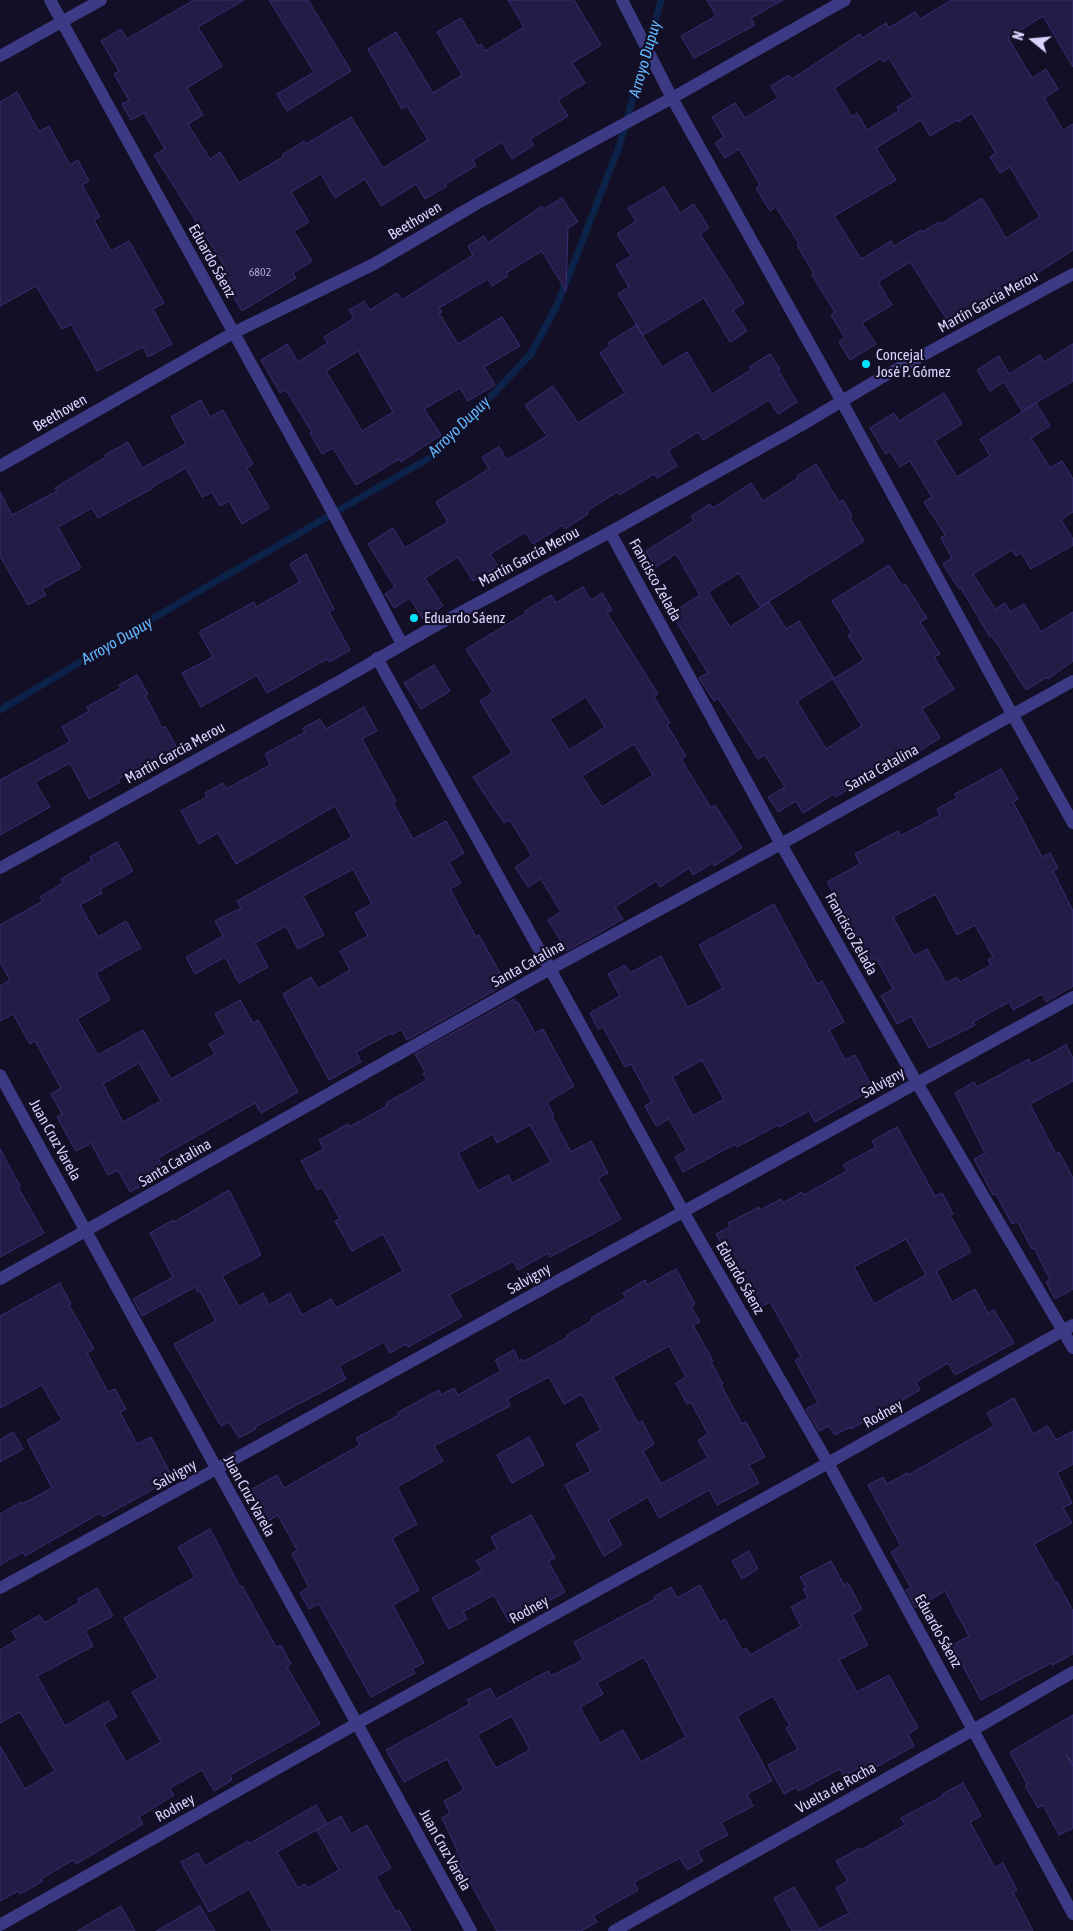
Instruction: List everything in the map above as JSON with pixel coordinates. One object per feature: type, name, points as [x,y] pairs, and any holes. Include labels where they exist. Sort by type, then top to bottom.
[{"type":"street","name":"Eduardo Sáenz","points":[[50,0],[325,498],[339,528],[402,644]]},
{"type":"street","points":[[0,56],[101,0]]},
{"type":"street","name":"Beethoven","points":[[0,466],[233,333],[374,264],[478,203],[672,98],[845,0]]},
{"type":"street","points":[[624,5],[672,98],[841,400],[1073,823]]},
{"type":"street","name":"Martín García Merou","points":[[0,868],[330,686],[402,644],[610,532],[800,426],[841,400],[1073,274]]},
{"type":"street","name":"Francisco Zelada","points":[[610,532],[781,844],[917,1083],[1068,1328],[1073,1348]]},
{"type":"street","name":"Eduardo Sáenz","points":[[377,658],[684,1213],[828,1464],[1073,1914]]},
{"type":"street","name":"Santa Catalina","points":[[0,1280],[550,969],[781,844],[1073,681]]},
{"type":"street","name":"Salvigny","points":[[0,1588],[684,1213],[1073,996]]},
{"type":"street","name":"Juan Cruz Varela","points":[[0,1075],[471,1931]]},
{"type":"street","name":"Rodney","points":[[0,1924],[356,1724],[828,1464],[1068,1328]]},
{"type":"street","name":"Vuelta de Rocha","points":[[614,1931],[974,1730],[1073,1672]]},
{"type":"building","points":[[194,0],[244,0],[198,27],[222,66],[187,88],[203,115],[188,124],[210,159],[220,152],[239,183],[283,157],[282,155],[304,141],[306,144],[351,117],[383,168],[428,140],[407,106],[402,109],[368,49],[396,32],[433,93],[462,75],[437,32],[461,18],[478,46],[481,44],[485,51],[524,27],[508,0],[574,0],[601,45],[572,63],[585,83],[558,100],[568,116],[530,139],[534,145],[512,159],[502,142],[473,160],[476,166],[445,184],[447,186],[425,199],[416,184],[381,206],[365,179],[335,198],[321,174],[291,192],[309,222],[294,231],[312,261],[293,273],[296,278],[242,311],[220,274],[227,270],[154,155],[165,149],[144,113],[131,120],[122,104],[129,100],[114,74],[119,71],[101,41],[121,29],[127,39]]},
{"type":"building","points":[[269,0],[308,0],[351,71],[287,111],[277,94],[314,72]]},
{"type":"building","points":[[707,0],[783,0],[751,18],[755,25],[694,58],[681,36],[716,16]]},
{"type":"building","points":[[951,0],[1073,0],[1073,67],[1043,16],[1008,38],[1032,78],[1046,69],[1058,89],[1044,98],[1063,130],[1073,124],[1073,250],[1031,277],[1029,274],[1002,291],[1001,289],[949,323],[910,262],[878,282],[892,305],[862,323],[876,344],[850,360],[839,342],[845,338],[831,315],[835,312],[812,275],[814,274],[797,245],[799,244],[776,207],[770,211],[756,188],[760,185],[739,149],[725,158],[715,143],[724,137],[712,117],[735,103],[745,118],[778,98],[771,86],[789,75],[792,79],[860,34],[862,38],[886,23],[889,28],[915,12],[920,19]],"holes":[[[881,58],[883,62],[889,58],[913,97],[897,107],[899,111],[867,130],[857,113],[852,117],[834,88]],[[972,113],[996,153],[990,157],[1000,173],[1010,167],[1040,217],[1006,238],[982,198],[941,224],[939,222],[922,232],[921,230],[894,246],[891,241],[861,259],[834,216],[896,180],[876,148],[921,120],[930,136]]]},
{"type":"building","points":[[17,92],[38,130],[40,131],[49,126],[70,165],[78,160],[89,181],[82,185],[100,217],[94,220],[111,251],[129,241],[164,303],[153,309],[172,344],[148,357],[143,347],[97,371],[71,324],[62,329],[36,286],[0,306],[0,102]]},
{"type":"building","points":[[664,187],[680,213],[694,204],[709,228],[700,234],[744,303],[733,310],[747,331],[730,342],[704,298],[643,335],[618,294],[629,287],[616,265],[631,256],[617,234],[636,221],[628,208]]},
{"type":"building","points":[[562,198],[578,222],[568,228],[566,291],[542,251],[506,273],[508,276],[492,286],[488,279],[439,308],[442,312],[439,313],[458,344],[502,317],[520,346],[484,367],[495,385],[468,401],[460,388],[424,409],[441,435],[401,462],[399,459],[356,485],[333,448],[322,454],[310,433],[312,432],[286,390],[280,393],[261,360],[287,344],[298,362],[328,343],[324,337],[354,318],[349,310],[364,301],[370,310],[397,293],[402,300],[473,255],[468,246],[484,236],[488,243],[542,206],[544,209]],"holes":[[[358,351],[393,412],[362,431],[326,371]]]},
{"type":"building","points":[[636,325],[662,367],[687,352],[712,394],[751,370],[749,367],[770,354],[797,402],[778,414],[769,400],[703,440],[698,432],[668,451],[677,466],[657,478],[654,474],[619,495],[617,492],[587,511],[588,514],[565,529],[563,525],[533,544],[525,532],[490,554],[498,566],[473,581],[458,557],[425,578],[443,606],[423,619],[410,598],[394,608],[385,594],[395,587],[368,544],[393,528],[405,548],[448,522],[436,502],[489,469],[482,457],[499,447],[507,460],[547,436],[525,405],[553,386],[578,423],[625,393],[600,353],[610,346],[608,343]]},
{"type":"building","points":[[1073,344],[1073,381],[1022,411],[1004,382],[990,391],[977,370],[999,356],[1009,374],[1040,355],[1044,362]]},
{"type":"building","points":[[944,393],[962,424],[935,441],[957,477],[990,456],[980,439],[1036,403],[1050,426],[1031,438],[1050,468],[1062,461],[1073,479],[1073,512],[1061,520],[1073,539],[1073,545],[1031,569],[1021,553],[1016,556],[1012,550],[973,574],[995,609],[1005,603],[1010,612],[1024,604],[1041,632],[1073,612],[1073,661],[1048,679],[1047,677],[1026,690],[992,636],[990,637],[961,588],[959,589],[943,564],[952,558],[941,538],[945,535],[924,502],[932,497],[910,461],[900,467],[890,451],[886,454],[870,428],[894,413],[899,421]]},
{"type":"building","points":[[201,400],[210,417],[223,410],[253,464],[247,468],[269,508],[242,524],[229,501],[220,506],[212,492],[202,497],[186,468],[98,518],[92,508],[58,527],[81,568],[42,589],[46,595],[28,605],[0,556],[0,492],[12,515],[57,491],[55,488],[128,442],[142,468],[186,444],[171,417]]},
{"type":"building","points":[[816,464],[839,502],[843,500],[852,516],[850,518],[864,541],[760,607],[739,573],[708,592],[730,627],[769,602],[786,629],[799,621],[834,678],[797,701],[826,749],[862,726],[833,679],[864,660],[848,635],[852,633],[832,601],[889,565],[902,586],[905,584],[927,618],[920,622],[940,654],[934,657],[954,689],[922,709],[940,738],[869,782],[866,778],[836,797],[834,794],[803,813],[796,801],[778,812],[768,797],[785,787],[765,755],[758,759],[718,698],[714,701],[699,678],[708,673],[671,613],[700,595],[676,554],[656,567],[646,551],[694,521],[691,516],[710,504],[713,508],[751,483],[763,501]]},
{"type":"building","points":[[306,554],[334,609],[329,612],[350,650],[329,662],[327,659],[267,693],[257,675],[201,707],[182,673],[213,657],[199,632],[254,602],[256,607],[300,582],[290,564]]},
{"type":"building","points":[[583,587],[591,600],[602,593],[612,610],[607,613],[658,694],[654,697],[670,723],[667,725],[686,756],[681,759],[711,808],[715,805],[742,848],[714,866],[712,863],[693,875],[689,868],[660,887],[656,881],[615,907],[623,919],[567,951],[548,920],[561,912],[541,879],[528,887],[515,867],[532,856],[510,820],[504,823],[473,777],[512,753],[480,701],[493,692],[466,649],[526,613],[525,611],[551,595],[556,603]],"holes":[[[586,697],[605,727],[569,750],[550,719]],[[634,744],[653,775],[602,807],[582,776]]]},
{"type":"building","points":[[434,665],[450,691],[421,709],[404,683]]},
{"type":"building","points":[[137,675],[148,694],[145,695],[162,728],[165,726],[177,748],[118,779],[120,782],[89,799],[70,763],[35,782],[50,807],[0,835],[0,780],[70,742],[62,727],[89,711],[87,707],[121,688],[119,685]]},
{"type":"building","points":[[364,707],[377,731],[362,739],[396,801],[393,803],[413,839],[446,821],[464,853],[449,862],[461,883],[450,889],[476,937],[479,935],[506,984],[407,1040],[401,1029],[392,1035],[391,1033],[356,1052],[361,1062],[329,1080],[283,994],[311,977],[318,989],[350,970],[340,951],[368,936],[355,913],[372,904],[353,869],[303,896],[324,935],[298,949],[286,926],[255,943],[268,967],[239,983],[225,957],[195,974],[186,957],[223,936],[215,921],[241,908],[237,901],[352,837],[335,806],[236,864],[218,833],[199,844],[181,811],[207,797],[205,793],[223,783],[226,789],[270,765],[265,754],[305,732],[303,728],[320,719],[326,729]]},
{"type":"building","points":[[1001,769],[1018,799],[1013,802],[1042,857],[1050,853],[1058,868],[1053,871],[1073,911],[1073,986],[1046,1002],[1042,994],[1013,1010],[1009,1002],[973,1022],[975,1025],[929,1048],[911,1016],[897,1024],[881,996],[893,989],[876,958],[863,964],[853,944],[860,940],[827,882],[860,864],[855,854],[898,831],[900,836],[940,815],[937,809],[957,798],[955,794]],"holes":[[[936,895],[957,935],[975,925],[993,957],[988,960],[991,965],[960,982],[957,977],[946,983],[927,949],[914,956],[893,917]]]},
{"type":"building","points":[[117,842],[133,871],[100,889],[102,893],[80,905],[98,937],[126,921],[141,948],[96,973],[110,1000],[77,1019],[98,1055],[143,1030],[171,1079],[215,1054],[209,1044],[226,1034],[215,1014],[240,1000],[253,1023],[258,1020],[298,1092],[261,1113],[255,1103],[158,1158],[166,1172],[130,1192],[118,1170],[108,1175],[91,1143],[76,1151],[57,1117],[62,1114],[51,1094],[61,1088],[35,1041],[30,1044],[13,1014],[0,1021],[0,986],[10,980],[0,962],[0,925],[43,901],[40,897],[63,883],[61,879],[92,861],[90,857]],"holes":[[[139,1063],[161,1101],[123,1122],[103,1084]]]},
{"type":"building","points":[[774,904],[817,984],[822,981],[844,1022],[829,1030],[845,1060],[855,1055],[873,1089],[815,1122],[809,1111],[737,1147],[735,1144],[683,1172],[675,1157],[687,1150],[669,1119],[656,1126],[645,1106],[652,1102],[631,1064],[625,1067],[603,1027],[598,1029],[590,1013],[620,996],[608,974],[625,965],[630,973],[661,956],[687,1006],[689,1007],[723,988],[699,945]],"holes":[[[702,1060],[724,1099],[693,1116],[672,1077]]]},
{"type":"building","points":[[514,999],[516,1003],[518,1002],[535,1033],[543,1029],[574,1086],[547,1102],[554,1116],[552,1117],[571,1152],[591,1141],[608,1173],[598,1178],[621,1219],[550,1257],[548,1253],[518,1270],[513,1261],[449,1295],[462,1317],[408,1347],[406,1344],[390,1353],[384,1342],[339,1366],[346,1379],[255,1427],[256,1429],[239,1438],[229,1422],[221,1426],[174,1344],[216,1321],[200,1291],[198,1292],[195,1287],[142,1316],[133,1299],[173,1277],[150,1233],[173,1220],[174,1222],[229,1190],[261,1255],[222,1276],[239,1307],[263,1293],[269,1305],[290,1293],[302,1315],[331,1299],[336,1308],[403,1271],[383,1234],[352,1251],[335,1221],[340,1219],[322,1187],[317,1190],[301,1161],[324,1149],[319,1140],[348,1124],[349,1127],[387,1106],[386,1103],[427,1080],[423,1074],[425,1072],[415,1054]],"holes":[[[530,1125],[551,1162],[512,1183],[508,1175],[478,1191],[458,1153],[493,1134],[497,1143]]]},
{"type":"building","points":[[1066,1045],[1073,1058],[1073,1081],[1030,1104],[1056,1154],[1059,1152],[1073,1178],[1073,1289],[1055,1299],[1046,1282],[1050,1279],[1034,1248],[1032,1249],[1017,1221],[1012,1224],[996,1194],[993,1195],[974,1159],[985,1153],[955,1093],[974,1082],[977,1087],[1029,1059],[1031,1064]]},
{"type":"building","points":[[897,1127],[935,1196],[942,1193],[953,1214],[950,1215],[971,1252],[936,1271],[952,1302],[975,1289],[988,1313],[994,1310],[1014,1343],[955,1375],[948,1363],[916,1382],[920,1390],[851,1429],[850,1427],[835,1435],[829,1426],[819,1431],[806,1409],[818,1403],[795,1360],[801,1357],[770,1302],[759,1308],[727,1249],[725,1250],[716,1234],[730,1227],[728,1223],[759,1207],[760,1210],[781,1199],[783,1203],[802,1192],[804,1195],[847,1171],[843,1165],[876,1147],[872,1141]],"holes":[[[906,1239],[926,1275],[874,1304],[854,1267]]]},
{"type":"building","points":[[0,1149],[20,1186],[18,1187],[44,1233],[0,1257]]},
{"type":"building","points":[[676,1269],[695,1304],[691,1306],[700,1322],[693,1325],[713,1361],[711,1362],[723,1384],[721,1385],[742,1424],[746,1422],[765,1457],[749,1465],[759,1483],[717,1505],[709,1490],[659,1518],[648,1497],[608,1520],[622,1545],[604,1556],[565,1485],[591,1471],[576,1444],[601,1430],[582,1394],[564,1404],[549,1377],[507,1399],[510,1406],[434,1446],[443,1461],[397,1487],[417,1524],[392,1538],[419,1590],[393,1605],[424,1663],[412,1669],[415,1673],[371,1697],[319,1604],[309,1609],[300,1593],[309,1587],[292,1554],[297,1550],[278,1515],[264,1523],[247,1492],[277,1475],[284,1488],[360,1445],[356,1438],[399,1415],[397,1413],[439,1390],[441,1395],[454,1388],[458,1395],[501,1371],[495,1360],[514,1350],[519,1361],[522,1359],[523,1362],[568,1337],[567,1335],[592,1321],[591,1318],[626,1298],[623,1293],[645,1280],[647,1285]],"holes":[[[669,1346],[686,1377],[676,1383],[687,1404],[691,1402],[708,1434],[698,1440],[708,1458],[661,1484],[643,1451],[654,1444],[642,1421],[638,1423],[613,1377]]]},
{"type":"building","points":[[60,1283],[71,1304],[69,1305],[94,1349],[87,1353],[108,1392],[115,1389],[126,1409],[120,1412],[137,1444],[151,1437],[173,1478],[103,1517],[100,1513],[25,1556],[23,1552],[0,1565],[0,1514],[52,1488],[27,1440],[62,1420],[42,1385],[0,1408],[0,1316]]},
{"type":"building","points":[[1014,1398],[1033,1434],[1048,1426],[1056,1440],[1073,1431],[1073,1464],[1057,1473],[1072,1503],[1063,1508],[1072,1523],[1034,1544],[1073,1611],[1073,1654],[1052,1665],[1051,1663],[981,1700],[952,1645],[969,1636],[945,1591],[916,1608],[906,1590],[911,1588],[891,1552],[901,1546],[868,1485],[883,1477],[887,1484],[907,1473],[908,1475],[994,1426],[987,1413]]},
{"type":"building","points":[[13,1432],[23,1449],[0,1462],[0,1440]]},
{"type":"building","points":[[529,1437],[544,1465],[512,1483],[497,1455]]},
{"type":"building","points":[[531,1515],[555,1558],[548,1561],[565,1592],[509,1622],[494,1595],[463,1612],[467,1619],[449,1629],[432,1598],[482,1570],[476,1561],[497,1549],[491,1537]]},
{"type":"building","points":[[210,1529],[240,1587],[242,1586],[276,1647],[281,1645],[291,1664],[287,1667],[320,1724],[230,1775],[232,1780],[214,1791],[202,1770],[170,1788],[174,1795],[139,1817],[143,1824],[76,1864],[73,1860],[20,1894],[18,1891],[0,1901],[0,1746],[25,1789],[55,1771],[20,1712],[0,1723],[0,1650],[17,1640],[12,1631],[40,1615],[44,1623],[80,1602],[78,1599],[97,1588],[113,1616],[85,1631],[93,1646],[37,1676],[65,1726],[108,1701],[117,1717],[104,1724],[126,1762],[161,1742],[132,1692],[158,1678],[124,1618],[195,1577],[178,1547]]},
{"type":"building","points":[[749,1551],[758,1569],[742,1579],[732,1561]]},
{"type":"building","points":[[831,1561],[844,1585],[848,1583],[862,1609],[852,1615],[868,1645],[839,1660],[857,1692],[889,1675],[918,1728],[908,1734],[914,1746],[862,1775],[859,1768],[844,1776],[840,1769],[798,1791],[796,1787],[784,1794],[768,1765],[798,1749],[786,1728],[790,1726],[773,1696],[737,1716],[772,1781],[747,1794],[753,1806],[721,1823],[728,1835],[697,1851],[703,1861],[687,1870],[680,1858],[634,1882],[638,1890],[593,1916],[597,1922],[581,1931],[497,1931],[454,1854],[458,1852],[442,1818],[450,1813],[444,1801],[464,1790],[447,1759],[404,1782],[386,1750],[470,1704],[467,1700],[490,1688],[496,1699],[548,1671],[551,1676],[583,1660],[574,1642],[655,1599],[654,1597],[671,1587],[677,1598],[700,1585],[720,1622],[725,1619],[742,1650],[746,1648],[750,1655],[801,1626],[791,1607],[808,1598],[803,1589],[806,1587],[800,1577]],"holes":[[[644,1657],[686,1737],[641,1762],[623,1730],[600,1743],[580,1707],[603,1694],[597,1683]],[[512,1716],[530,1750],[496,1768],[477,1735]]]},
{"type":"building","points":[[1073,1715],[1073,1765],[1066,1754],[1073,1766],[1073,1828],[1059,1835],[1043,1805],[1038,1808],[1025,1786],[1027,1784],[1010,1752]]},
{"type":"building","points":[[963,1783],[981,1816],[970,1822],[995,1868],[1003,1863],[1017,1890],[1013,1892],[1033,1931],[792,1931],[774,1898],[794,1887],[819,1929],[849,1913],[836,1888],[848,1881],[836,1861],[860,1848],[861,1850],[905,1825],[901,1818]]},
{"type":"building","points":[[316,1805],[327,1824],[341,1816],[351,1834],[367,1825],[391,1868],[376,1877],[396,1912],[399,1910],[411,1931],[272,1931],[249,1889],[209,1912],[181,1862],[198,1853],[205,1866],[248,1841],[249,1844]],"holes":[[[327,1824],[317,1830],[339,1870],[308,1888],[305,1884],[298,1888],[277,1852]]]},
{"type":"building","points":[[121,1906],[135,1931],[77,1931]]},
{"type":"building","points":[[200,1906],[215,1931],[156,1931]]},
{"type":"waterway","name":"Arroyo Dupuy","points":[[0,710],[189,597],[436,454],[531,354],[557,305],[618,150],[661,0]]},
{"type":"place","name":"Concejal José P. Gómez","points":[[866,364]]},
{"type":"place","name":"Eduardo Sáenz","points":[[414,618]]}]
